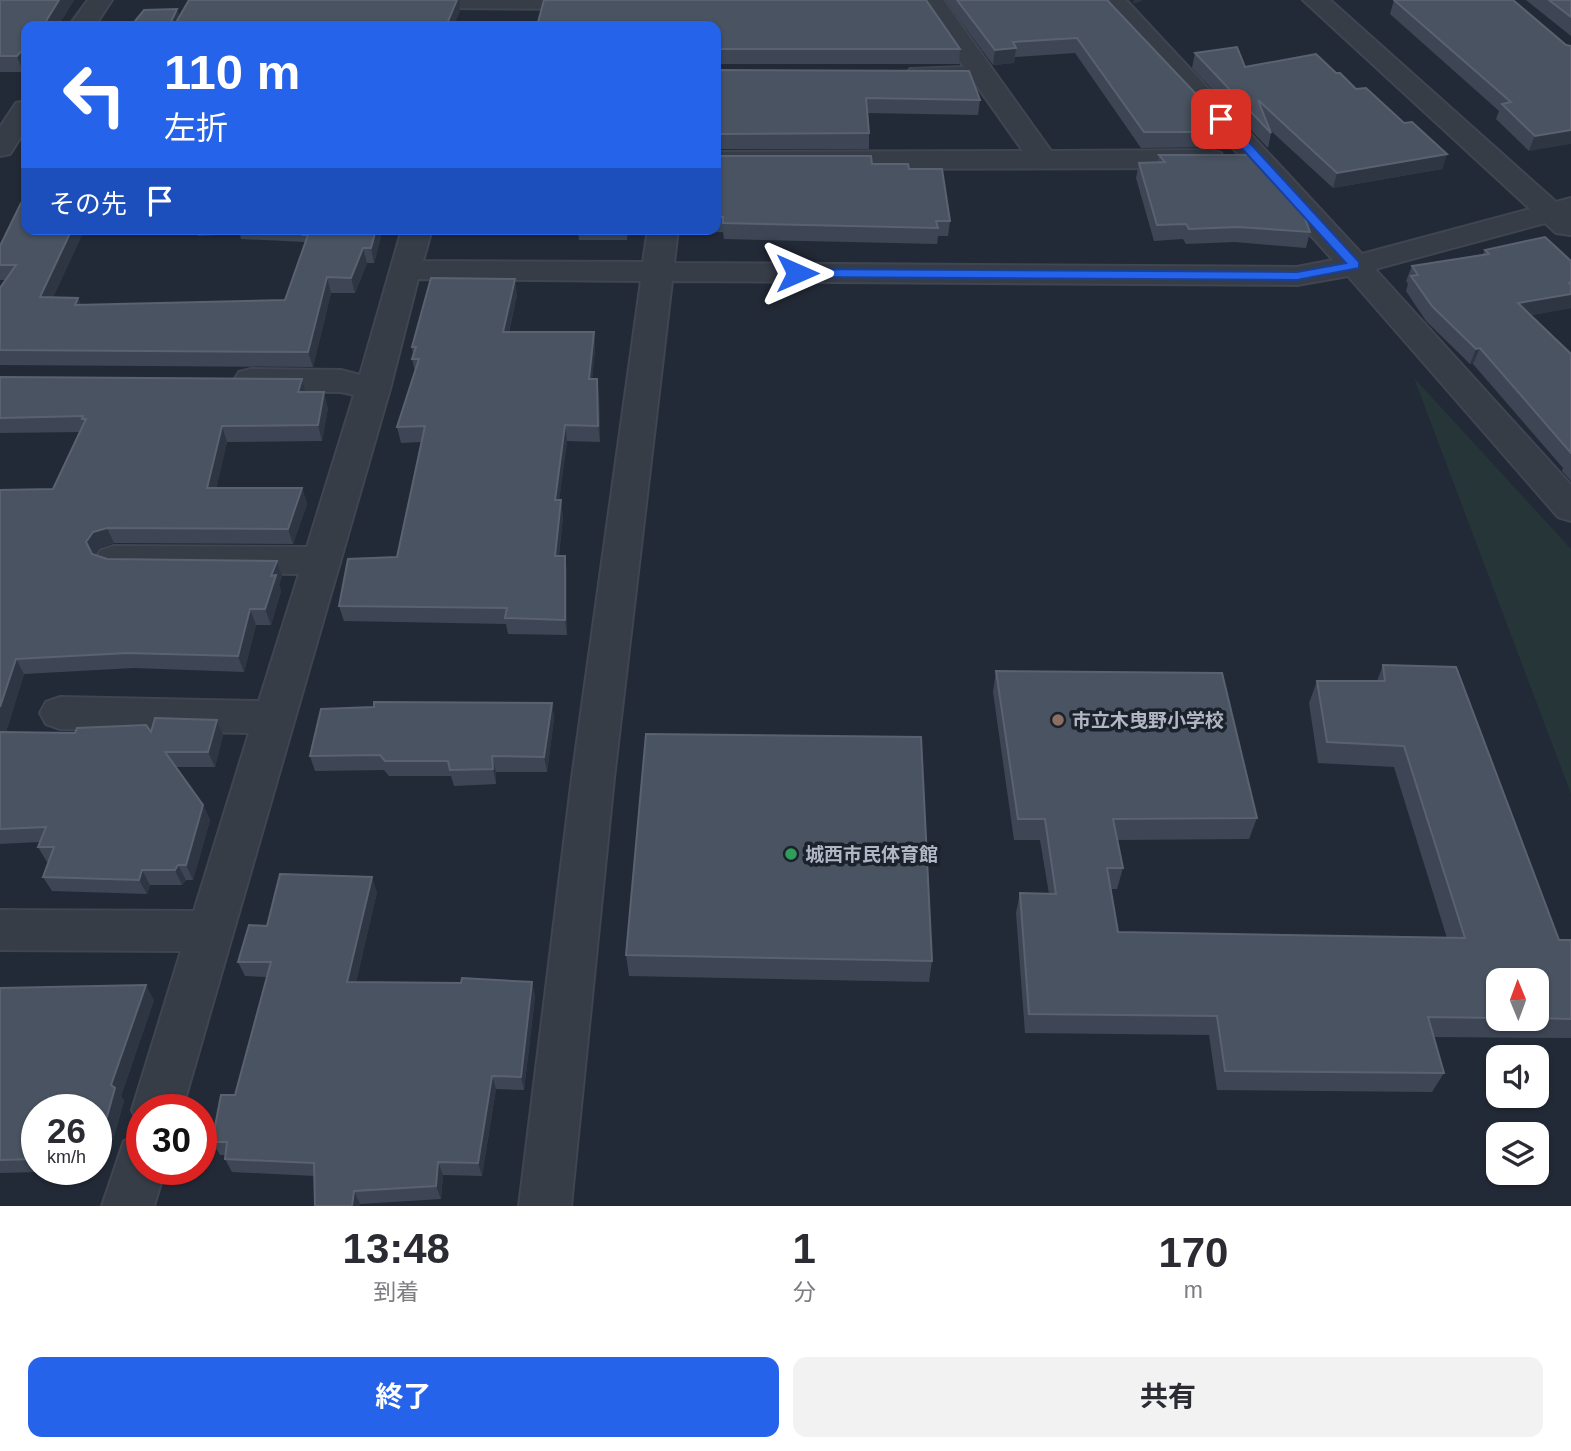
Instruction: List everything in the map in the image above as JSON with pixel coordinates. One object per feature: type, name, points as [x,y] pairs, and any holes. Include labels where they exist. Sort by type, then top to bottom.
[{"type":"street","points":[[85,21],[100,0]]},
{"type":"street","points":[[303,0],[621,2]]},
{"type":"street","points":[[930,0],[1043,160]]},
{"type":"street","points":[[1112,0],[1571,508]]},
{"type":"street","points":[[1315,0],[1565,217]]},
{"type":"street","points":[[480,21],[486,1]]},
{"type":"street","points":[[890,75],[983,75]]},
{"type":"street","points":[[0,148],[21,116]]},
{"type":"street","points":[[721,161],[1257,158]]},
{"type":"street","points":[[405,270],[1297,276],[1354,265],[1427,244],[1565,217]]},
{"type":"street","points":[[162,1094],[373,389],[415,235]]},
{"type":"street","points":[[545,1206],[595,765],[662,235]]},
{"type":"street","points":[[218,380],[341,381],[373,389]]},
{"type":"street","points":[[114,559],[321,561]]},
{"type":"street","points":[[60,713],[274,717]]},
{"type":"street","points":[[0,930],[210,931]]},
{"type":"street","points":[[128,1206],[134,1185]]},
{"type":"shaded area","points":[[1414,378],[1571,549],[1571,794]]},
{"type":"building","points":[[0,0],[59,0],[46,21],[21,21],[21,52],[17,56],[0,56]]},
{"type":"building","points":[[189,0],[457,0],[448,21],[177,21]]},
{"type":"building","points":[[544,0],[926,0],[960,49],[721,49],[721,21],[538,21]]},
{"type":"building","points":[[957,0],[1107,0],[1232,132],[1144,132],[1077,38],[1013,42],[1016,48],[995,50]]},
{"type":"building","points":[[1394,0],[1513,0],[1566,45],[1571,46],[1571,130],[1535,136],[1502,104],[1511,102]]},
{"type":"building","points":[[1549,0],[1571,0],[1571,17]]},
{"type":"building","points":[[177,9],[171,21],[135,21],[144,10]]},
{"type":"building","points":[[1237,47],[1245,67],[1316,54],[1356,89],[1366,88],[1404,123],[1412,122],[1447,154],[1337,173],[1258,100],[1271,133],[1195,53]]},
{"type":"building","points":[[721,70],[969,71],[980,100],[866,98],[869,133],[721,134]]},
{"type":"building","points":[[1159,155],[1251,155],[1301,208],[1310,232],[1238,227],[1189,229],[1186,224],[1157,225],[1139,163],[1165,162]]},
{"type":"building","points":[[721,156],[871,156],[872,164],[908,164],[909,169],[942,169],[950,221],[936,221],[938,228],[723,223]]},
{"type":"building","points":[[21,203],[21,235],[69,235],[40,297],[78,298],[75,305],[285,300],[308,235],[374,235],[371,248],[363,248],[351,278],[327,277],[308,352],[0,350],[0,288],[16,265],[0,265],[0,246]]},
{"type":"building","points":[[1545,237],[1571,261],[1571,294],[1518,303],[1571,354],[1571,453],[1480,348],[1476,349],[1432,306],[1411,276],[1418,275],[1412,266],[1489,254],[1485,250]]},
{"type":"building","points":[[431,278],[515,279],[503,332],[594,332],[589,379],[597,379],[598,426],[565,425],[555,500],[561,500],[555,556],[565,556],[565,620],[505,618],[507,608],[339,606],[348,559],[397,557],[425,426],[397,427],[419,359],[412,359],[416,347],[412,347]]},
{"type":"building","points":[[0,377],[302,379],[298,392],[324,392],[318,425],[222,426],[207,488],[302,488],[288,529],[107,528],[93,532],[86,542],[92,554],[107,559],[277,561],[271,576],[276,575],[265,609],[250,609],[238,656],[127,653],[16,659],[0,707],[0,490],[53,489],[86,419],[82,419],[83,416],[0,418]]},
{"type":"building","points":[[1383,665],[1456,667],[1559,940],[1571,940],[1571,1019],[1549,1018],[1549,968],[1486,968],[1486,1018],[1428,1017],[1444,1073],[1225,1071],[1217,1016],[1029,1014],[1020,893],[1056,894],[1045,819],[1018,819],[996,671],[1222,673],[1257,818],[1113,819],[1123,868],[1107,868],[1118,932],[1465,938],[1404,746],[1327,742],[1317,681],[1385,681]]},
{"type":"building","points":[[374,702],[552,703],[544,757],[492,756],[493,769],[450,770],[448,761],[385,761],[380,755],[310,756],[321,709],[374,707]]},
{"type":"building","points":[[155,718],[217,720],[208,752],[165,752],[203,805],[186,865],[178,865],[175,870],[142,870],[139,880],[43,877],[54,847],[38,847],[46,827],[0,829],[0,732],[75,733],[77,728],[146,725],[151,732]]},
{"type":"building","points":[[646,734],[921,737],[932,961],[626,955]]},
{"type":"building","points":[[280,874],[372,877],[347,982],[461,983],[462,978],[532,982],[521,1077],[492,1076],[478,1163],[438,1162],[436,1186],[354,1191],[352,1206],[315,1206],[314,1163],[225,1159],[227,1142],[217,1142],[217,1116],[221,1095],[235,1095],[271,962],[238,962],[249,925],[267,926]]},
{"type":"building","points":[[146,985],[111,1085],[115,1088],[112,1099],[112,1094],[21,1094],[21,1159],[0,1160],[0,988]]},
{"type":"place","name":"市立木曳野小学校","points":[[1058,720]]},
{"type":"place","name":"城西市民体育館","points":[[791,854]]},
{"type":"route","points":[[797,273],[1297,276],[1354,265],[1221,119]]}]
